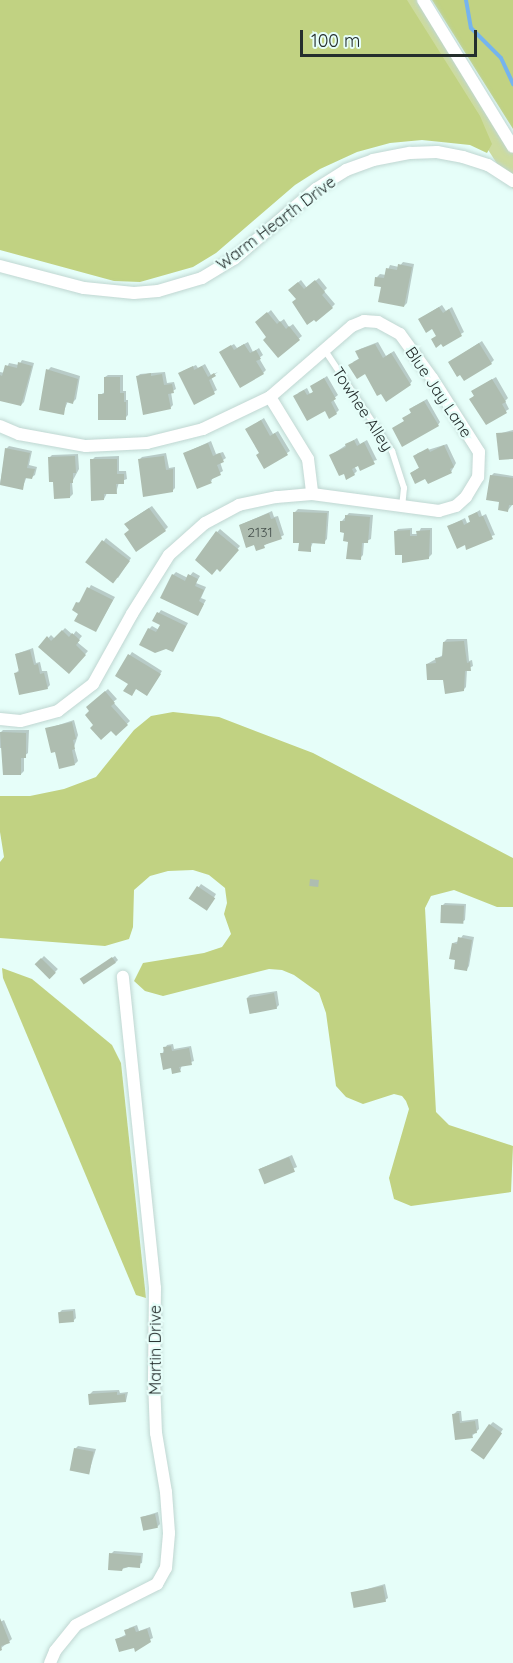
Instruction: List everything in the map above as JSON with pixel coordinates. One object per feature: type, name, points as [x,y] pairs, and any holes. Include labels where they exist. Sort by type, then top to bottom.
[{"type":"street","points":[[423,0],[513,147]]},
{"type":"street","name":"Warm Hearth Drive","points":[[0,266],[92,289],[134,293],[158,291],[202,278],[234,259],[316,189],[346,170],[373,160],[410,153],[437,152],[488,165],[513,181]]},
{"type":"street","name":"Blue Jay Lane","points":[[0,426],[19,434],[86,446],[147,443],[203,429],[270,397],[352,326],[364,321],[378,322],[400,334],[432,378],[479,452],[478,477],[466,497],[456,506],[439,511],[312,494],[276,497],[239,505],[205,523],[170,555],[132,614],[93,684],[58,711],[20,721],[0,719]]},
{"type":"street","points":[[270,397],[308,459],[312,494]]},
{"type":"street","name":"Martin Drive","points":[[50,1663],[55,1651],[76,1625],[157,1584],[166,1568],[169,1533],[166,1492],[156,1434],[155,1288],[123,977]]},
{"type":"lane","name":"Towhee Alley","points":[[324,349],[392,451],[404,488],[402,507]]},
{"type":"green space","points":[[0,0],[407,0],[480,116],[492,144],[487,153],[470,145],[422,140],[390,143],[357,152],[320,169],[295,185],[216,253],[193,267],[140,282],[114,281],[0,250]]},
{"type":"green space","points":[[393,0],[417,0],[513,142],[513,189]]},
{"type":"green space","points":[[432,0],[513,0],[513,129]]},
{"type":"green space","points":[[173,712],[219,717],[313,753],[513,858],[513,907],[497,907],[454,890],[431,896],[425,908],[436,1112],[449,1125],[513,1146],[511,1192],[411,1206],[394,1199],[389,1178],[409,1109],[406,1101],[402,1096],[394,1094],[363,1104],[346,1097],[336,1086],[326,1013],[319,993],[294,975],[282,970],[269,969],[163,996],[145,991],[134,981],[143,963],[204,953],[222,947],[231,934],[224,914],[227,903],[225,888],[209,875],[193,870],[168,871],[150,876],[134,890],[133,927],[129,939],[105,946],[0,938],[0,862],[4,857],[0,832],[0,796],[30,796],[64,789],[96,777],[134,730],[151,716]]},
{"type":"green space","points":[[2,968],[32,979],[112,1045],[121,1063],[146,1298],[136,1295],[3,978]]},
{"type":"building","points":[[398,264],[412,267],[404,307],[378,302],[381,287],[374,286],[375,277],[384,278],[386,268],[397,270]]},
{"type":"building","points":[[315,280],[325,292],[322,295],[333,308],[316,322],[314,320],[307,325],[292,302],[296,299],[288,290],[298,282],[304,289]]},
{"type":"building","points":[[439,307],[443,313],[449,309],[462,336],[443,347],[441,344],[436,348],[431,339],[436,336],[432,329],[426,333],[418,319]]},
{"type":"building","points":[[267,312],[277,324],[280,321],[286,329],[289,326],[300,340],[278,358],[263,340],[266,337],[255,322]]},
{"type":"building","points":[[479,343],[492,364],[464,381],[460,375],[457,377],[448,362]]},
{"type":"building","points":[[244,344],[250,353],[256,350],[261,359],[256,361],[264,374],[240,388],[219,352],[231,345],[234,350]]},
{"type":"building","points":[[375,344],[383,358],[391,353],[411,385],[386,402],[381,394],[377,396],[365,374],[357,379],[348,365],[359,359],[355,351]]},
{"type":"building","points":[[18,362],[32,366],[21,406],[0,401],[0,375],[2,376],[5,365],[17,368]]},
{"type":"building","points":[[193,366],[194,370],[202,366],[208,377],[214,373],[216,376],[209,380],[215,394],[194,405],[178,373]]},
{"type":"building","points":[[46,369],[78,379],[73,404],[66,402],[64,415],[39,410]]},
{"type":"building","points":[[151,373],[151,376],[162,374],[164,385],[172,384],[174,393],[168,394],[171,409],[143,415],[136,376]]},
{"type":"building","points":[[104,377],[120,377],[120,393],[124,393],[124,402],[126,402],[126,420],[98,420],[98,394],[104,394]]},
{"type":"building","points":[[324,378],[336,399],[331,402],[337,414],[329,419],[325,411],[307,421],[293,396],[304,390],[307,395],[313,392],[310,386]]},
{"type":"building","points":[[492,379],[506,402],[502,404],[507,413],[486,425],[469,399],[474,396],[471,391]]},
{"type":"building","points":[[424,401],[439,426],[402,447],[392,428],[404,421],[402,418],[411,413],[409,409]]},
{"type":"building","points":[[261,420],[270,436],[275,433],[288,455],[264,469],[256,455],[259,453],[245,429]]},
{"type":"building","points":[[513,432],[513,459],[499,460],[496,433]]},
{"type":"building","points":[[354,440],[357,446],[364,442],[375,464],[360,471],[358,466],[352,469],[355,475],[346,480],[344,474],[339,476],[329,455],[346,447],[345,444]]},
{"type":"building","points":[[208,443],[213,456],[220,453],[224,462],[217,465],[221,475],[210,480],[212,483],[197,489],[183,453]]},
{"type":"building","points":[[444,445],[454,467],[450,469],[452,473],[428,484],[425,479],[415,484],[410,473],[419,468],[413,456],[428,448],[430,452]]},
{"type":"building","points":[[5,448],[30,453],[27,468],[35,469],[32,479],[25,478],[23,490],[0,485]]},
{"type":"building","points":[[75,456],[76,473],[73,473],[73,483],[70,483],[70,498],[54,499],[53,482],[49,482],[48,457]]},
{"type":"building","points":[[164,456],[166,470],[173,469],[173,492],[143,497],[138,459]]},
{"type":"building","points":[[90,459],[117,459],[117,474],[124,474],[124,484],[116,484],[117,494],[104,494],[104,500],[91,501]]},
{"type":"building","points":[[490,475],[513,478],[513,505],[509,505],[508,512],[498,510],[499,502],[486,500]]},
{"type":"building","points":[[149,508],[166,531],[136,552],[124,534],[129,530],[124,524]]},
{"type":"building","points":[[293,512],[327,513],[325,544],[311,543],[311,552],[298,551],[299,543],[293,543]]},
{"type":"building","points":[[477,512],[479,517],[483,516],[493,539],[466,550],[465,545],[457,549],[447,526],[462,520],[464,525],[470,522],[468,516]]},
{"type":"building","points":[[269,513],[271,519],[275,518],[282,539],[264,545],[265,548],[256,551],[254,545],[246,548],[239,525]]},
{"type":"building","points":[[345,515],[370,517],[368,543],[362,543],[361,560],[346,559],[348,542],[343,541],[344,533],[340,532],[340,521],[345,521]]},
{"type":"building","points":[[410,530],[410,536],[417,536],[416,531],[430,530],[429,559],[402,563],[402,555],[395,555],[394,531]]},
{"type":"building","points":[[216,531],[239,550],[220,572],[217,569],[212,575],[195,560]]},
{"type":"building","points":[[102,540],[130,561],[113,583],[85,562]]},
{"type":"building","points":[[172,574],[185,581],[188,574],[198,579],[195,586],[204,590],[199,601],[204,604],[198,616],[160,598]]},
{"type":"building","points":[[87,587],[113,600],[96,632],[74,621],[78,614],[72,610],[76,602],[79,603]]},
{"type":"building","points":[[157,612],[186,626],[173,652],[166,649],[155,653],[139,645],[148,628],[156,632],[160,625],[152,621]]},
{"type":"building","points":[[62,630],[69,637],[72,633],[80,640],[76,645],[86,655],[69,674],[38,647],[47,636],[51,641]]},
{"type":"building","points":[[464,641],[467,663],[470,662],[471,671],[465,671],[464,691],[445,694],[443,680],[427,680],[426,664],[436,663],[435,658],[442,657],[443,642]]},
{"type":"building","points":[[30,650],[34,665],[38,664],[40,674],[44,673],[48,689],[19,695],[14,673],[19,672],[15,654]]},
{"type":"building","points":[[128,654],[161,674],[147,696],[136,689],[132,696],[123,691],[128,684],[115,676]]},
{"type":"building","points":[[105,691],[115,703],[111,706],[128,725],[116,736],[111,731],[101,740],[90,728],[93,725],[85,715],[89,711],[86,707]]},
{"type":"building","points":[[72,722],[76,739],[73,740],[75,749],[72,750],[75,765],[59,769],[55,752],[51,753],[45,728]]},
{"type":"building","points":[[0,732],[26,733],[26,758],[21,758],[21,775],[3,775]]},
{"type":"building","points":[[310,879],[319,880],[318,887],[309,886]]},
{"type":"building","points":[[197,886],[215,898],[207,911],[189,898]]},
{"type":"building","points":[[441,905],[464,906],[463,924],[440,923]]},
{"type":"building","points":[[458,937],[472,940],[467,971],[454,969],[455,960],[449,959],[452,943],[457,944]]},
{"type":"building","points":[[112,957],[116,963],[84,985],[80,979]]},
{"type":"building","points":[[41,958],[56,973],[49,979],[35,964]]},
{"type":"building","points":[[274,993],[277,1009],[250,1014],[247,998]]},
{"type":"building","points":[[171,1046],[172,1051],[189,1048],[192,1065],[179,1067],[181,1072],[172,1074],[171,1068],[163,1070],[160,1053],[164,1053],[163,1047]]},
{"type":"building","points":[[289,1157],[295,1172],[264,1184],[258,1169]]},
{"type":"building","points":[[73,1311],[74,1322],[59,1323],[58,1312]]},
{"type":"building","points":[[117,1392],[117,1395],[125,1394],[126,1402],[89,1405],[88,1394]]},
{"type":"building","points":[[459,1413],[460,1423],[475,1421],[477,1433],[472,1434],[473,1438],[455,1440],[452,1414]]},
{"type":"building","points":[[489,1424],[502,1433],[484,1459],[471,1450]]},
{"type":"building","points":[[74,1448],[94,1452],[89,1474],[70,1471]]},
{"type":"building","points":[[155,1514],[158,1528],[143,1531],[140,1517]]},
{"type":"building","points":[[109,1553],[141,1556],[140,1568],[128,1567],[123,1568],[122,1571],[108,1570]]},
{"type":"building","points":[[383,1586],[386,1602],[354,1608],[351,1592]]},
{"type":"building","points":[[0,1618],[10,1643],[1,1646],[0,1651]]},
{"type":"building","points":[[134,1627],[136,1632],[147,1629],[151,1642],[135,1652],[134,1648],[119,1652],[115,1639],[126,1636],[124,1630]]},
{"type":"waterway","points":[[466,0],[471,28],[501,58],[513,84]]}]
